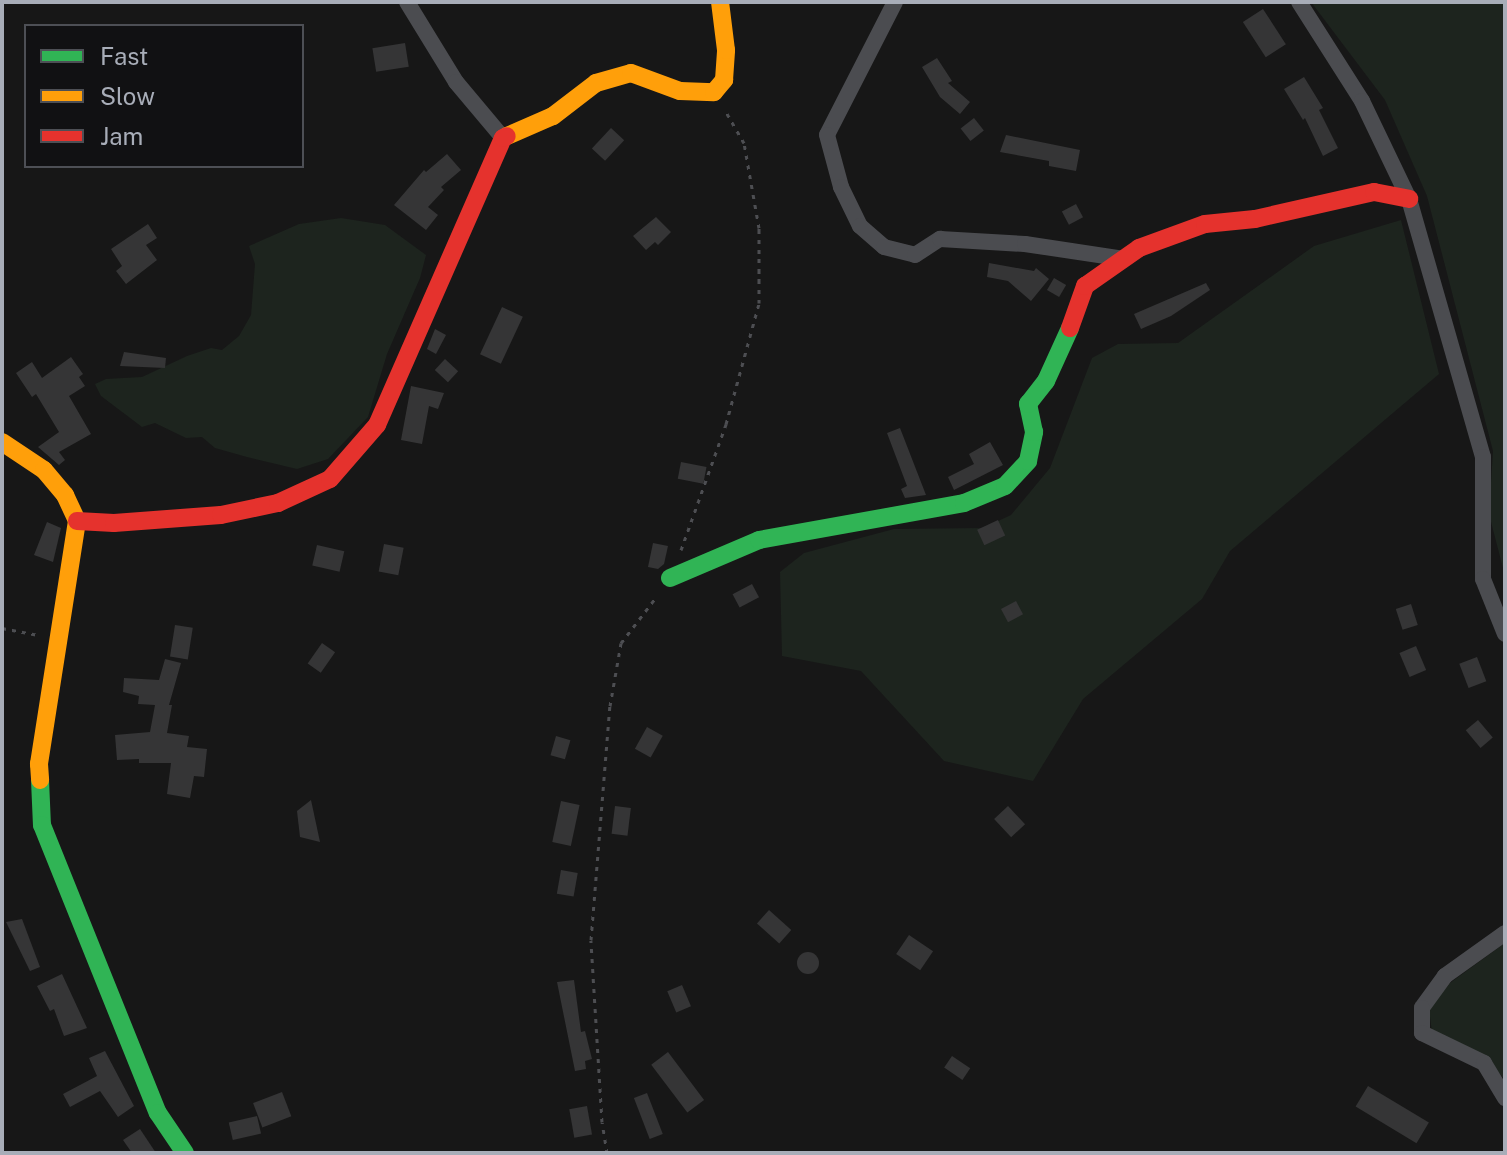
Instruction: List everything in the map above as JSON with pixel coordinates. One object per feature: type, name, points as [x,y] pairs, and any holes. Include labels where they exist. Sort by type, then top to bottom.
[{"type":"street","points":[[77,521],[114,523],[221,515],[278,503],[330,479],[377,425],[503,138],[553,116],[596,83],[631,73],[680,91],[714,92],[724,80],[726,50],[720,2]]},
{"type":"street","points":[[895,2],[827,135],[841,187],[860,226],[884,247],[915,255],[940,239],[1025,244],[1124,259]]},
{"type":"street","points":[[1299,2],[1362,101],[1409,199],[1483,457],[1483,579],[1505,634]]},
{"type":"street","points":[[414,5],[456,82],[503,138]]},
{"type":"street","points":[[670,578],[759,540],[964,503],[1005,486],[1028,461],[1034,432],[1028,404],[1046,381],[1064,344],[1085,286],[1139,248],[1205,224],[1255,219],[1374,192],[1409,199]]},
{"type":"street","points":[[2,442],[44,470],[65,495],[77,521],[39,764],[42,825],[158,1113],[185,1153]]},
{"type":"street","points":[[1505,933],[1445,976],[1422,1008],[1422,1033],[1484,1063],[1505,1098]]},
{"type":"path","points":[[607,1153],[602,1122],[591,940],[610,706],[621,643],[670,578],[726,424],[759,303],[759,228],[744,143],[714,92]]},
{"type":"path","points":[[2,628],[30,636],[61,633]]},
{"type":"shaded area","points":[[1311,2],[1505,2],[1505,576],[1489,514],[1493,451],[1427,196],[1385,100]]},
{"type":"shaded area","points":[[341,218],[385,225],[426,255],[420,278],[387,354],[368,417],[328,459],[297,469],[247,457],[215,448],[202,437],[186,438],[155,423],[142,427],[101,396],[95,384],[106,379],[142,377],[187,356],[211,348],[222,350],[239,336],[251,315],[255,264],[249,246],[299,224]]},
{"type":"shaded area","points":[[1401,220],[1439,374],[1230,551],[1202,599],[1083,699],[1033,781],[944,761],[861,671],[782,656],[780,572],[804,553],[894,529],[983,528],[1011,515],[1050,468],[1092,358],[1118,344],[1178,343],[1314,246]]},
{"type":"shaded area","points":[[1505,943],[1505,1080],[1487,1059],[1432,1032],[1429,1009],[1450,983]]},
{"type":"building","points":[[1263,9],[1286,44],[1266,57],[1243,22]]},
{"type":"building","points":[[405,43],[409,67],[376,72],[372,48]]},
{"type":"building","points":[[937,58],[952,81],[948,83],[970,102],[960,114],[940,97],[922,67]]},
{"type":"building","points":[[1304,77],[1323,108],[1319,110],[1338,148],[1323,156],[1305,118],[1303,120],[1284,89]]},
{"type":"building","points":[[974,118],[984,131],[970,141],[961,128]]},
{"type":"building","points":[[611,128],[624,140],[605,161],[592,148]]},
{"type":"building","points":[[1006,135],[1080,150],[1076,171],[1049,166],[1049,161],[1000,152]]},
{"type":"building","points":[[447,154],[461,170],[441,187],[444,190],[428,207],[438,215],[426,230],[394,205],[424,170],[426,172]]},
{"type":"building","points":[[1076,204],[1083,217],[1069,225],[1062,212]]},
{"type":"building","points":[[656,217],[671,232],[658,245],[655,242],[646,250],[633,236]]},
{"type":"building","points":[[148,224],[157,238],[146,245],[157,260],[126,284],[116,271],[122,266],[111,249]]},
{"type":"building","points":[[989,263],[1034,271],[1036,268],[1049,279],[1031,301],[1008,281],[987,277]]},
{"type":"building","points":[[1054,278],[1066,285],[1059,297],[1047,290]]},
{"type":"building","points":[[1206,283],[1210,290],[1171,316],[1141,329],[1134,314]]},
{"type":"building","points":[[502,307],[523,317],[501,364],[480,354]]},
{"type":"building","points":[[435,329],[446,335],[436,354],[427,349]]},
{"type":"building","points":[[124,352],[166,358],[165,368],[120,366]]},
{"type":"building","points":[[71,357],[83,374],[79,377],[85,386],[69,396],[91,434],[59,452],[65,460],[59,465],[38,447],[59,432],[36,394],[32,397],[16,373],[32,362],[42,378]]},
{"type":"building","points":[[445,359],[458,371],[448,382],[435,370]]},
{"type":"building","points":[[411,386],[444,393],[438,409],[429,406],[422,444],[401,440]]},
{"type":"building","points":[[900,428],[926,495],[905,498],[901,489],[907,486],[887,433]]},
{"type":"building","points":[[990,442],[1003,465],[954,490],[948,477],[974,464],[969,454]]},
{"type":"building","points":[[681,462],[707,467],[703,484],[678,479]]},
{"type":"building","points":[[998,520],[1005,535],[984,545],[977,530]]},
{"type":"building","points":[[47,522],[61,528],[53,562],[34,555]]},
{"type":"building","points":[[653,543],[668,546],[664,564],[658,569],[648,567]]},
{"type":"building","points":[[384,544],[404,548],[398,575],[379,571]]},
{"type":"building","points":[[317,545],[344,551],[340,572],[312,565]]},
{"type":"building","points":[[752,584],[759,597],[740,608],[733,594]]},
{"type":"building","points":[[1016,601],[1023,614],[1008,622],[1001,609]]},
{"type":"building","points":[[1411,604],[1418,625],[1403,630],[1396,609]]},
{"type":"building","points":[[175,625],[193,628],[188,659],[170,657]]},
{"type":"building","points":[[322,643],[335,652],[321,673],[308,663]]},
{"type":"building","points":[[1416,646],[1426,670],[1410,677],[1399,653]]},
{"type":"building","points":[[1477,657],[1486,681],[1469,688],[1459,664]]},
{"type":"building","points":[[165,659],[181,663],[169,705],[172,705],[167,733],[189,736],[187,747],[207,749],[204,777],[194,776],[190,798],[167,794],[171,763],[117,760],[115,735],[150,732],[155,705],[138,704],[139,696],[123,692],[124,678],[159,680]]},
{"type":"building","points":[[1478,720],[1493,738],[1481,748],[1466,730]]},
{"type":"building","points":[[647,727],[663,736],[651,758],[635,749]]},
{"type":"building","points":[[556,736],[570,740],[565,759],[550,755]]},
{"type":"building","points":[[311,800],[320,842],[300,837],[297,811]]},
{"type":"building","points":[[561,801],[580,805],[571,846],[552,842]]},
{"type":"building","points":[[615,806],[631,808],[627,836],[612,834]]},
{"type":"building","points":[[1008,806],[1025,824],[1011,837],[994,819]]},
{"type":"building","points":[[561,870],[578,873],[574,897],[557,894]]},
{"type":"building","points":[[769,910],[791,930],[779,943],[757,923]]},
{"type":"building","points":[[22,919],[40,967],[30,971],[6,922]]},
{"type":"building","points":[[909,935],[933,951],[920,970],[896,954]]},
{"type":"building","points":[[808,952],[816,955],[819,963],[816,971],[808,974],[800,971],[797,963],[800,955]]},
{"type":"building","points":[[62,974],[87,1028],[64,1036],[54,1009],[50,1011],[37,986]]},
{"type":"building","points":[[574,980],[581,1032],[585,1031],[592,1059],[585,1061],[586,1069],[575,1071],[557,982]]},
{"type":"building","points":[[682,985],[691,1006],[676,1012],[667,991]]},
{"type":"building","points":[[105,1051],[134,1106],[118,1117],[100,1091],[70,1107],[63,1094],[97,1076],[89,1058]]},
{"type":"building","points":[[668,1052],[704,1100],[687,1113],[651,1065]]},
{"type":"building","points":[[952,1056],[970,1068],[962,1080],[944,1068]]},
{"type":"building","points":[[1368,1086],[1429,1123],[1416,1143],[1356,1107]]},
{"type":"building","points":[[282,1092],[291,1116],[262,1127],[253,1103]]},
{"type":"building","points":[[647,1093],[663,1134],[650,1139],[634,1098]]},
{"type":"building","points":[[587,1106],[592,1135],[574,1138],[569,1109]]},
{"type":"building","points":[[257,1116],[261,1134],[233,1140],[229,1123]]},
{"type":"building","points":[[140,1129],[156,1153],[132,1153],[123,1140]]},
{"type":"traffic: fast","points":[[670,578],[759,540],[964,503],[1005,486],[1028,461],[1034,432],[1028,404],[1046,381],[1070,328]]},
{"type":"traffic: fast","points":[[40,780],[42,825],[158,1113],[185,1153]]},
{"type":"traffic: slow","points":[[507,136],[553,116],[596,83],[631,73],[680,91],[714,92],[724,80],[726,50],[720,2]]},
{"type":"traffic: slow","points":[[2,442],[44,470],[65,495],[77,521],[39,764],[40,780]]},
{"type":"traffic: jam","points":[[77,521],[114,523],[221,515],[278,503],[330,479],[377,425],[503,138],[507,136]]},
{"type":"traffic: jam","points":[[1070,328],[1085,286],[1139,248],[1205,224],[1255,219],[1374,192],[1409,199]]}]
